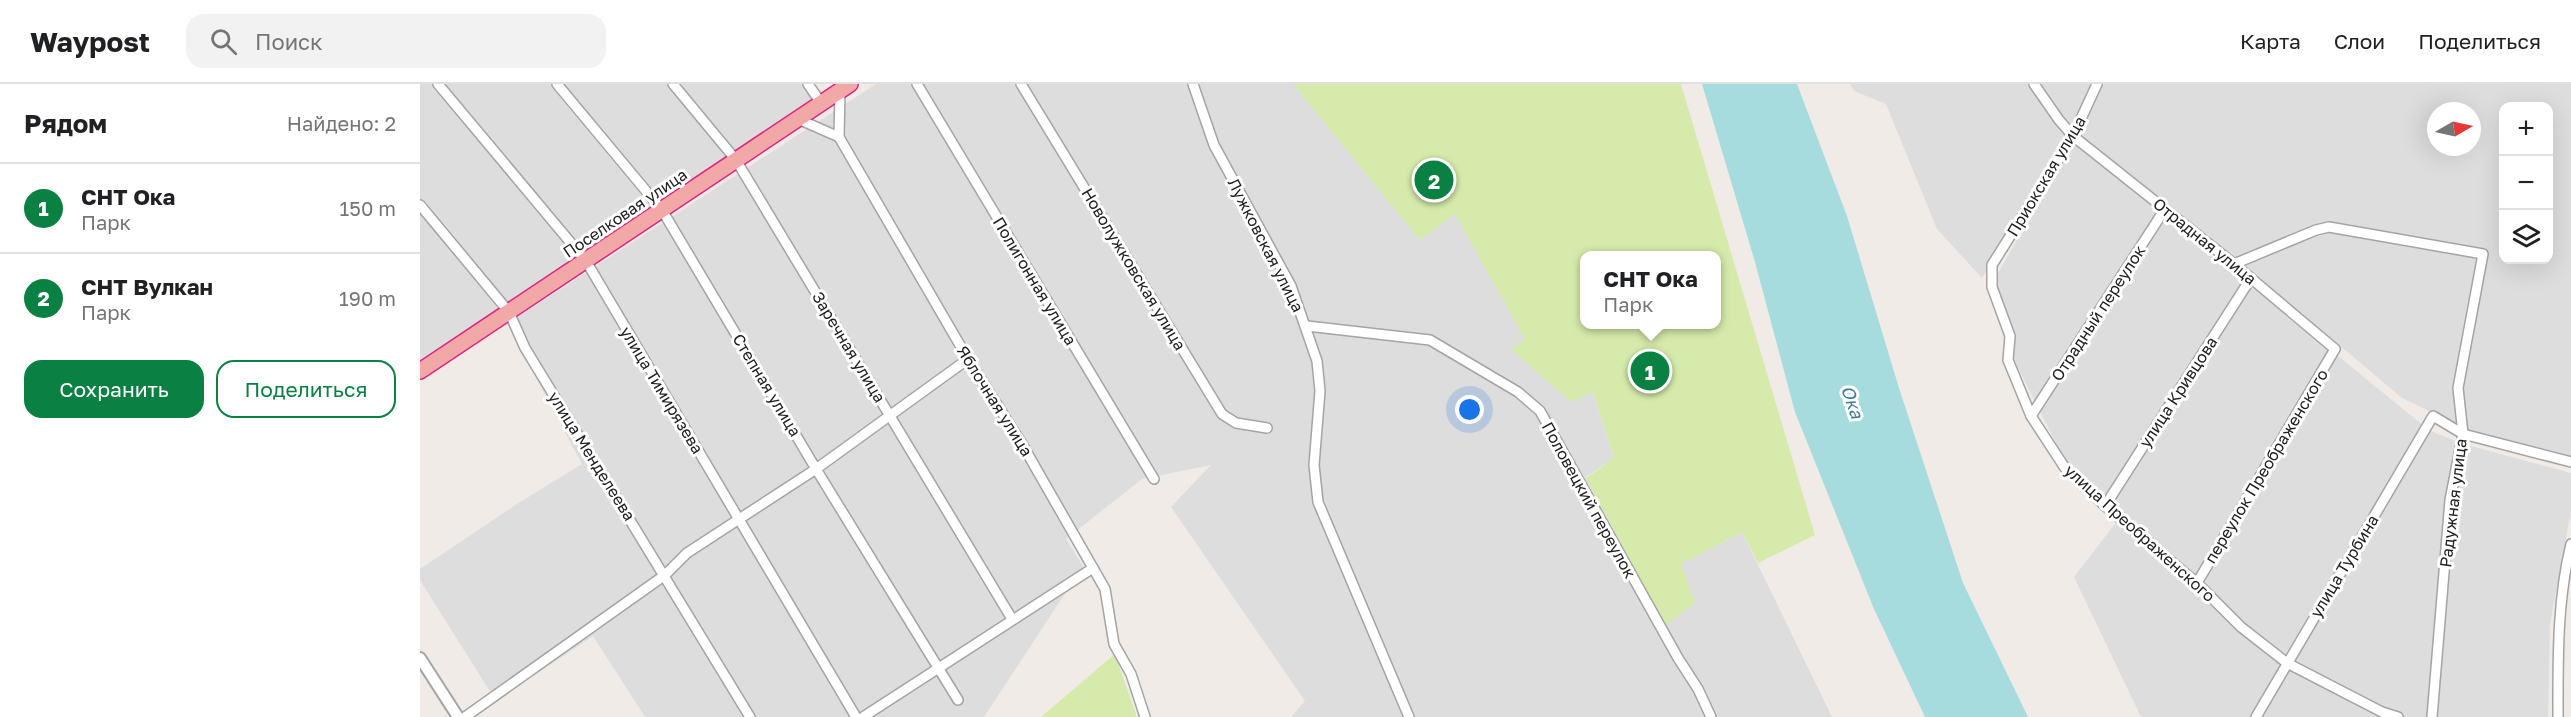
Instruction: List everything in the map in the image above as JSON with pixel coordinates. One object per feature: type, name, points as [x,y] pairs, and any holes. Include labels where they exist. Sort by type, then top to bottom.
[{"type":"highway","name":"Поселковая улица","points":[[420,371],[845,87]]},
{"type":"street","name":"улица Тимирязева","points":[[438,84],[586,261],[856,717]]},
{"type":"street","name":"Степная улица","points":[[558,84],[662,210],[816,470],[958,700]]},
{"type":"street","name":"Заречная улица","points":[[673,84],[736,160],[1012,618]]},
{"type":"street","points":[[808,84],[821,104]]},
{"type":"street","name":"Полигонная улица","points":[[917,84],[1154,479]]},
{"type":"street","name":"Новолужковская улица","points":[[1021,84],[1222,414],[1236,423],[1267,428]]},
{"type":"street","name":"Лужковская улица","points":[[1193,84],[1214,145],[1291,286],[1307,326],[1317,361],[1320,391],[1314,465],[1318,502],[1409,717]]},
{"type":"street","name":"Отрадная улица","points":[[2034,84],[2073,136],[2234,264],[2335,349]]},
{"type":"street","name":"Приокская улица","points":[[1992,266],[2073,136],[2097,84]]},
{"type":"street","points":[[798,119],[839,137],[845,87]]},
{"type":"street","name":"Яблочная улица","points":[[839,137],[968,359],[1022,444],[1106,589],[1114,644],[1131,674],[1146,717]]},
{"type":"street","name":"улица Менделеева","points":[[420,206],[509,312],[525,348],[750,717]]},
{"type":"street","name":"Отрадный переулок","points":[[2031,416],[2165,210]]},
{"type":"street","name":"Радужная улица","points":[[2234,264],[2316,230],[2329,227],[2483,254],[2458,388],[2463,434],[2450,500],[2432,717]]},
{"type":"street","name":"улица Преображенского","points":[[1992,266],[1992,287],[2010,336],[2008,360],[2031,416],[2065,468],[2105,506],[2196,583],[2241,627],[2287,663],[2382,712],[2398,717]]},
{"type":"street","name":"улица Кривцова","points":[[2105,506],[2251,278]]},
{"type":"street","name":"Половецкий переулок","points":[[1307,326],[1430,340],[1518,392],[1540,411],[1678,658],[1698,689],[1711,717]]},
{"type":"street","name":"переулок Преображенского","points":[[2196,583],[2335,349]]},
{"type":"street","points":[[465,717],[665,575],[687,553],[816,470],[968,359]]},
{"type":"street","name":"улица Турбина","points":[[2256,717],[2433,416],[2463,434]]},
{"type":"street","points":[[2463,434],[2571,462]]},
{"type":"street","points":[[2558,717],[2560,608],[2564,573],[2571,544]]},
{"type":"street","points":[[863,717],[1093,567]]},
{"type":"street","points":[[420,658],[458,717]]},
{"type":"shaded area","points":[[420,84],[807,84],[819,102],[509,309],[420,203]]},
{"type":"shaded area","points":[[876,84],[1293,84],[1420,240],[1455,213],[1525,339],[1511,349],[1593,392],[1614,458],[1586,477],[1681,564],[1742,532],[1832,717],[1291,717],[1305,701],[1171,507],[1211,465],[1142,479],[1066,539],[1083,566],[984,717],[645,717],[593,636],[496,701],[420,580],[420,569],[582,464],[507,324]]},
{"type":"shaded area","points":[[1850,84],[2091,84],[2072,127],[1982,278],[1937,229],[1886,104],[1854,91]]},
{"type":"shaded area","points":[[2102,84],[2571,84],[2571,456],[2470,431],[2402,398],[2079,135]]},
{"type":"shaded area","points":[[2074,141],[2430,431],[2467,445],[2571,473],[2571,511],[2550,624],[2548,717],[2141,717],[2074,577],[2121,516],[2066,463],[2012,356],[1990,287]]},
{"type":"shaded area","points":[[420,207],[507,311],[420,369]]},
{"type":"green space","points":[[1293,84],[1681,84],[1815,535],[1758,563],[1742,532],[1681,564],[1695,603],[1665,626],[1586,478],[1614,458],[1593,392],[1571,402],[1511,349],[1525,339],[1455,214],[1420,240]]},
{"type":"green space","points":[[1115,654],[1137,717],[1041,717]]},
{"type":"water","name":"Ока","points":[[1702,84],[1797,84],[1847,216],[1899,388],[1963,583],[2028,717],[1925,717],[1874,609],[1795,412],[1755,262]]},
{"type":"place","name":"СНТ Вулкан","points":[[1434,180]]},
{"type":"place","name":"СНТ Ока","points":[[1650,371]]}]
